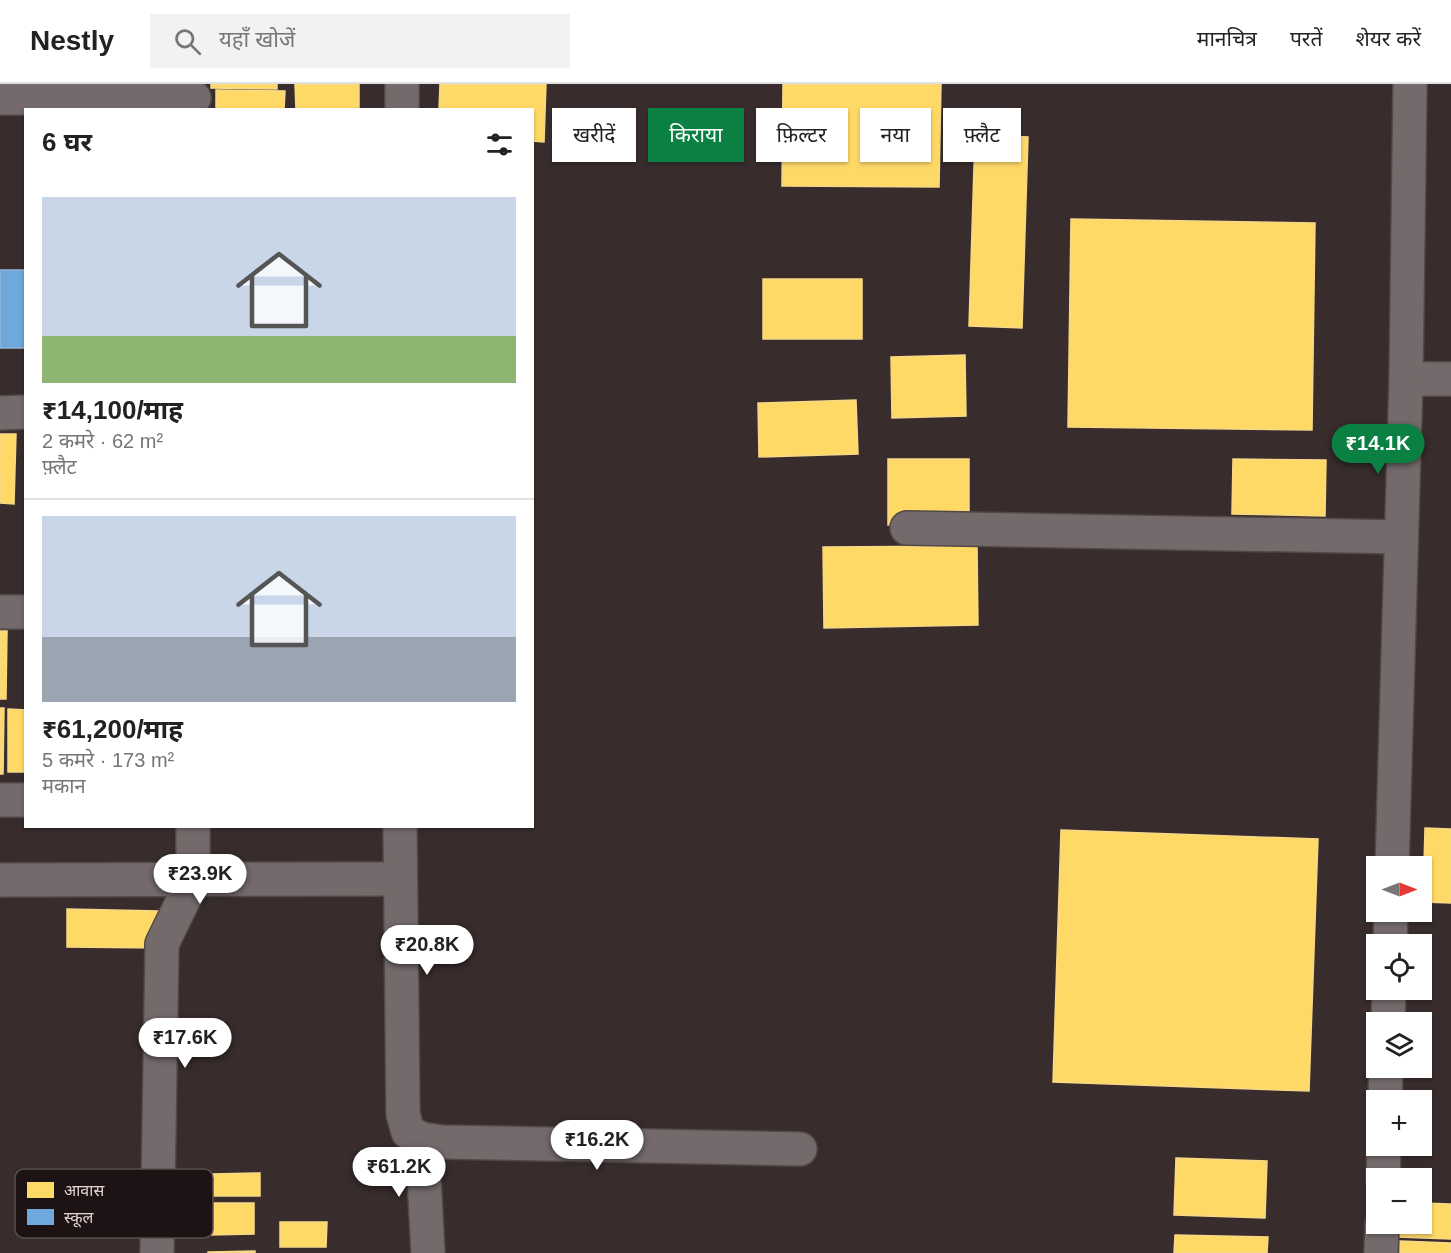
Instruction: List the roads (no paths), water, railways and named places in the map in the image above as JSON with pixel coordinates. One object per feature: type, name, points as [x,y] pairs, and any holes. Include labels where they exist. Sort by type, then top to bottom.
[{"type":"street","points":[[402,84],[402,108]]},
{"type":"street","points":[[1392,856],[1406,379],[1410,84]]},
{"type":"street","points":[[0,98],[194,97]]},
{"type":"street","points":[[1406,379],[1451,379]]},
{"type":"street","points":[[0,413],[24,412]]},
{"type":"street","points":[[907,528],[1401,537]]},
{"type":"street","points":[[0,612],[24,612]]},
{"type":"street","points":[[0,800],[24,800]]},
{"type":"street","points":[[158,1169],[162,944],[193,880],[193,828]]},
{"type":"street","points":[[400,828],[403,1114],[408,1132],[422,1139],[442,1142],[800,1149]]},
{"type":"street","points":[[0,880],[400,879]]},
{"type":"street","points":[[422,1139],[428,1253]]},
{"type":"street","points":[[1381,1253],[1382,1234]]},
{"type":"street","points":[[157,1238],[157,1253]]}]
